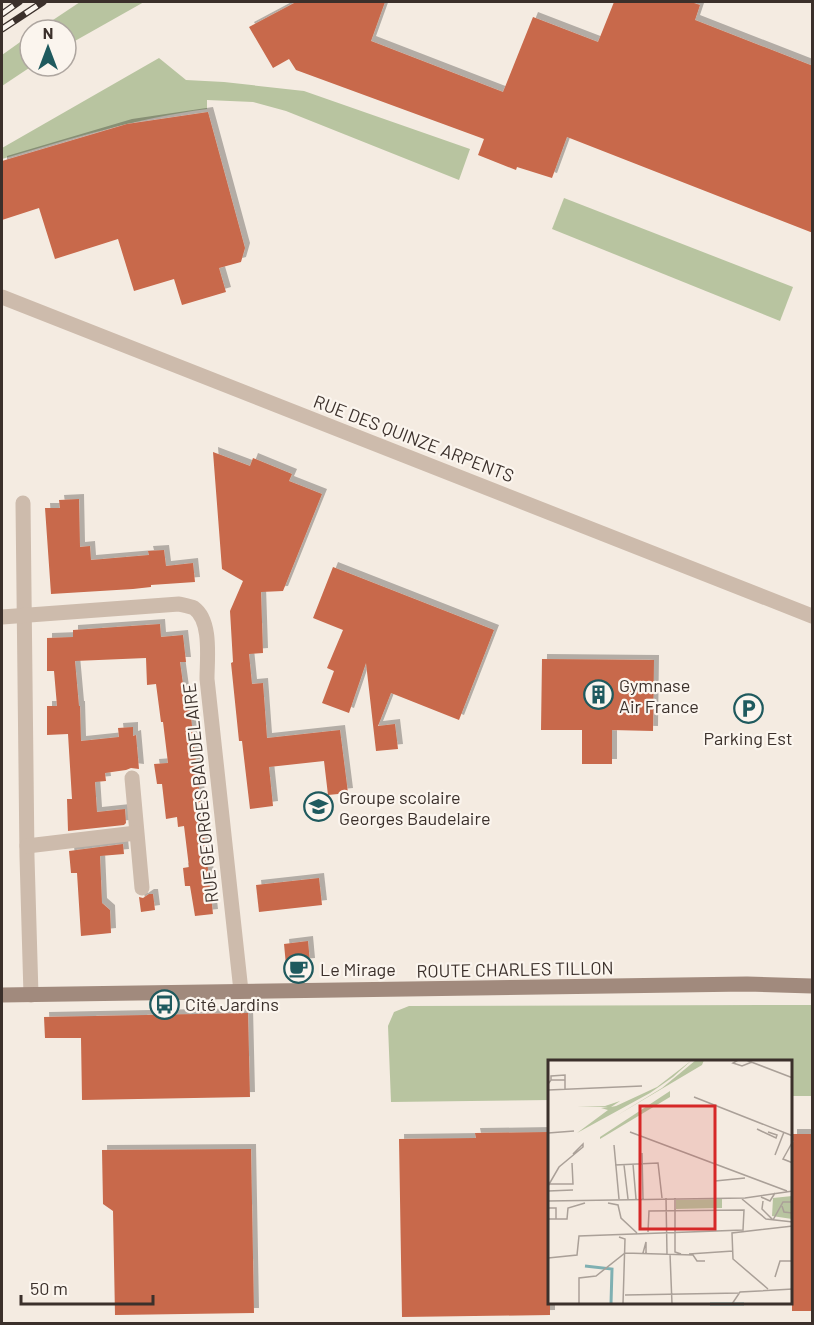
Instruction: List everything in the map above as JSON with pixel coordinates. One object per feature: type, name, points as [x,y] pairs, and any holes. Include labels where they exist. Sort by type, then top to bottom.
[{"type":"main road","name":"ROUTE CHARLES TILLON","points":[[2,995],[747,984],[813,986]]},
{"type":"street","name":"RUE DES QUINZE ARPENTS","points":[[2,297],[813,616]]},
{"type":"street","points":[[24,503],[27,846],[31,994]]},
{"type":"street","name":"RUE GEORGES BAUDELAIRE","points":[[25,615],[179,604],[194,608],[202,618],[207,632],[207,679],[241,991]]},
{"type":"street","points":[[2,617],[25,615]]},
{"type":"street","points":[[132,778],[142,888]]},
{"type":"street","points":[[27,846],[136,833]]},
{"type":"green space","points":[[80,2],[144,2],[78,39],[78,18],[56,18]]},
{"type":"green space","points":[[18,44],[18,75],[2,86],[2,55]]},
{"type":"green space","points":[[159,58],[186,80],[304,91],[470,149],[459,180],[286,111],[253,102],[207,100],[207,109],[129,124],[2,159],[2,148]]},
{"type":"green space","points":[[564,198],[793,287],[780,321],[552,229]]},
{"type":"green space","points":[[812,1005],[812,1096],[793,1096],[793,1060],[548,1060],[548,1100],[391,1102],[388,1026],[394,1012],[409,1006]]},
{"type":"building","points":[[296,2],[385,2],[371,41],[503,92],[533,17],[598,42],[614,2],[691,2],[700,5],[695,20],[813,66],[813,233],[567,137],[552,178],[517,167],[516,170],[478,155],[484,139],[296,70],[289,59],[273,68],[249,27]]},
{"type":"building","points":[[208,112],[245,248],[241,262],[219,268],[226,292],[182,305],[174,279],[134,291],[118,239],[55,259],[39,208],[2,220],[2,161],[127,124]]},
{"type":"building","points":[[213,452],[250,466],[253,458],[292,474],[289,481],[322,494],[283,591],[261,592],[263,653],[249,654],[252,684],[263,683],[267,738],[340,730],[348,793],[328,795],[324,761],[269,767],[273,806],[250,809],[242,741],[239,741],[231,663],[233,662],[230,611],[243,581],[222,569]]},
{"type":"building","points":[[79,499],[80,547],[90,546],[91,560],[149,555],[148,551],[164,550],[166,566],[193,563],[195,582],[151,585],[151,587],[133,589],[51,594],[45,508],[60,508],[59,500]]},
{"type":"building","points":[[333,567],[494,630],[459,720],[391,693],[378,726],[395,724],[398,749],[376,751],[366,663],[349,713],[322,703],[334,671],[327,668],[343,630],[313,618]]},
{"type":"building","points":[[160,624],[161,637],[183,635],[186,662],[180,662],[184,691],[188,690],[213,914],[195,916],[190,886],[185,886],[183,868],[189,867],[184,826],[178,827],[177,817],[166,819],[162,784],[157,784],[154,764],[168,763],[163,722],[161,722],[156,684],[147,685],[146,658],[75,661],[81,741],[119,737],[118,728],[133,727],[133,736],[136,735],[139,769],[131,768],[105,773],[106,781],[95,782],[97,812],[125,809],[126,823],[124,825],[68,831],[67,799],[72,799],[68,734],[47,735],[47,706],[57,706],[54,671],[47,671],[47,638],[73,637],[73,630]]},
{"type":"building","name":"Gymnase Air France","points":[[542,659],[654,660],[653,731],[612,730],[612,764],[582,764],[582,730],[541,730]]},
{"type":"building","points":[[123,844],[124,854],[100,856],[102,903],[110,910],[111,933],[81,936],[77,873],[71,873],[69,851]]},
{"type":"building","points":[[319,878],[322,905],[259,912],[256,885]]},
{"type":"building","points":[[153,894],[155,910],[141,912],[139,897],[143,898]]},
{"type":"building","points":[[308,941],[310,963],[286,965],[284,944]]},
{"type":"building","points":[[248,1013],[250,1097],[82,1100],[81,1038],[45,1038],[44,1017]]},
{"type":"building","points":[[548,1132],[548,1304],[550,1304],[550,1315],[402,1317],[399,1139],[476,1138],[475,1133]]},
{"type":"building","points":[[793,1134],[813,1134],[813,1311],[792,1311]]},
{"type":"building","points":[[251,1149],[254,1313],[115,1315],[113,1211],[103,1204],[102,1150]]},
{"type":"railway","points":[[2,14],[19,2]]},
{"type":"railway","points":[[2,29],[43,2]]},
{"type":"place","name":"Gymnase Air France","points":[[598,695]]},
{"type":"place","name":"Parking Est","points":[[748,709]]},
{"type":"place","name":"Groupe scolaire Georges Baudelaire","points":[[318,807]]},
{"type":"place","name":"Le Mirage","points":[[299,969]]},
{"type":"place","name":"Cité Jardins","points":[[164,1004]]}]
